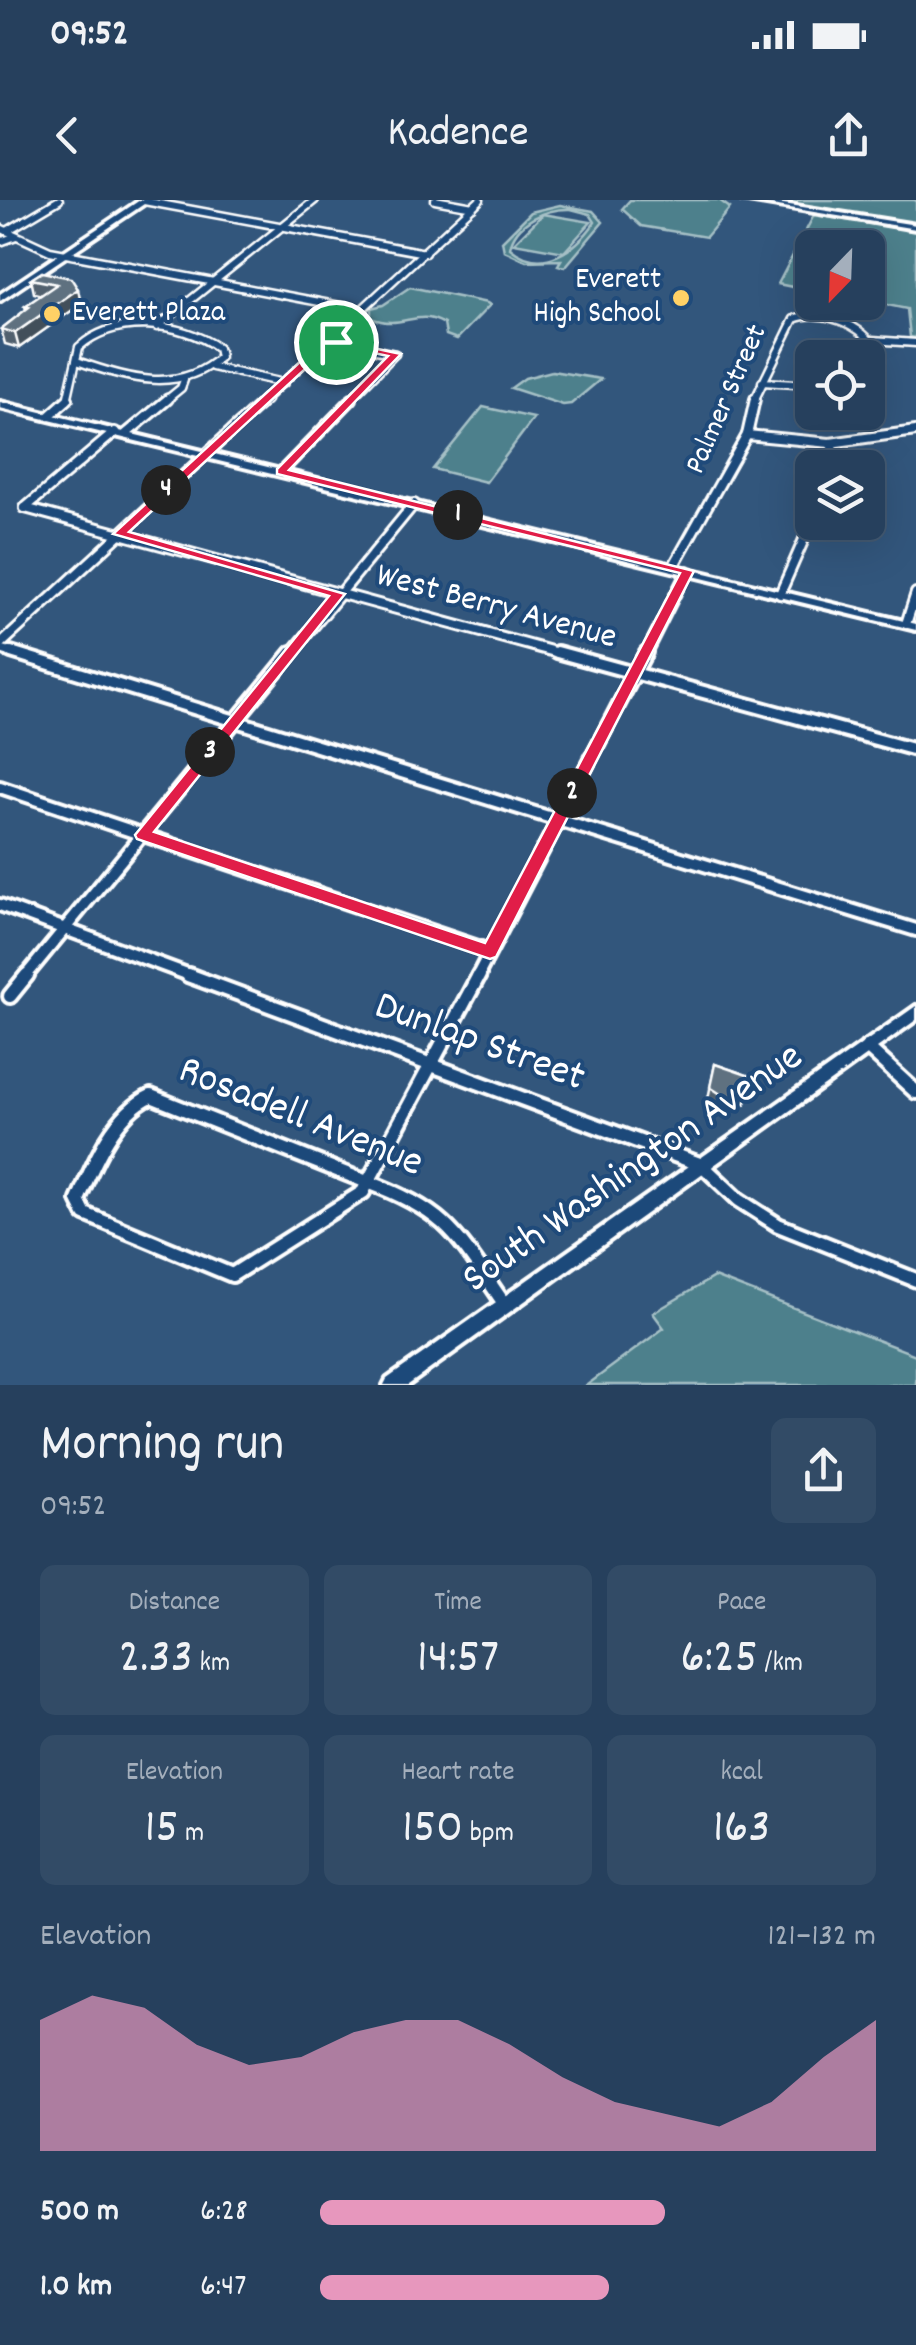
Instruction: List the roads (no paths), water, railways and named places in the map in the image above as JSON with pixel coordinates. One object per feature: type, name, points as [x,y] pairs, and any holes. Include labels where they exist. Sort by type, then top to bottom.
[{"type":"main road","points":[[1,297],[145,200]]},
{"type":"street","points":[[3,230],[60,200]]},
{"type":"street","points":[[145,200],[425,253]]},
{"type":"street","points":[[157,328],[315,200]]},
{"type":"street","points":[[435,200],[472,206]]},
{"type":"street","points":[[480,200],[0,647],[916,930]]},
{"type":"street","points":[[745,200],[916,227]]},
{"type":"street","points":[[3,230],[50,251],[362,310]]},
{"type":"street","points":[[0,242],[16,236]]},
{"type":"street","name":"Palmer Street","points":[[672,568],[746,435],[754,400],[788,326],[807,314],[846,325],[872,340]]},
{"type":"street","points":[[49,416],[68,400],[80,347],[88,337],[126,326],[157,328],[212,341],[220,357],[212,367],[184,380],[155,380],[77,362]]},
{"type":"street","points":[[281,472],[395,354],[330,340]]},
{"type":"street","points":[[885,341],[916,343]]},
{"type":"street","points":[[212,367],[284,383]]},
{"type":"street","points":[[120,433],[181,388],[184,380]]},
{"type":"street","points":[[762,382],[795,384]]},
{"type":"street","points":[[0,405],[911,626],[916,593]]},
{"type":"street","points":[[746,435],[830,443],[916,431]]},
{"type":"street","name":"West Berry Avenue","points":[[120,433],[25,508],[916,750]]},
{"type":"street","points":[[830,443],[834,450]]},
{"type":"street","points":[[10,996],[414,504]]},
{"type":"street","points":[[780,594],[804,540]]},
{"type":"street","points":[[368,1182],[688,571]]},
{"type":"street","points":[[0,787],[490,952]]},
{"type":"street","name":"Dunlap Street","points":[[0,905],[702,1164],[739,1200],[778,1226],[916,1280]]},
{"type":"street","name":"South Washington Avenue","points":[[393,1385],[916,1012]]},
{"type":"street","points":[[867,1047],[916,1092]]},
{"type":"street","name":"Rosadell Avenue","points":[[368,1182],[357,1198],[232,1276],[85,1214],[78,1200],[90,1171],[142,1097],[150,1096],[368,1182],[417,1202],[440,1218],[506,1305]]},
{"type":"place","name":"Everett High School","points":[[681,298]]},
{"type":"place","name":"Everett Plaza","points":[[52,314]]}]
